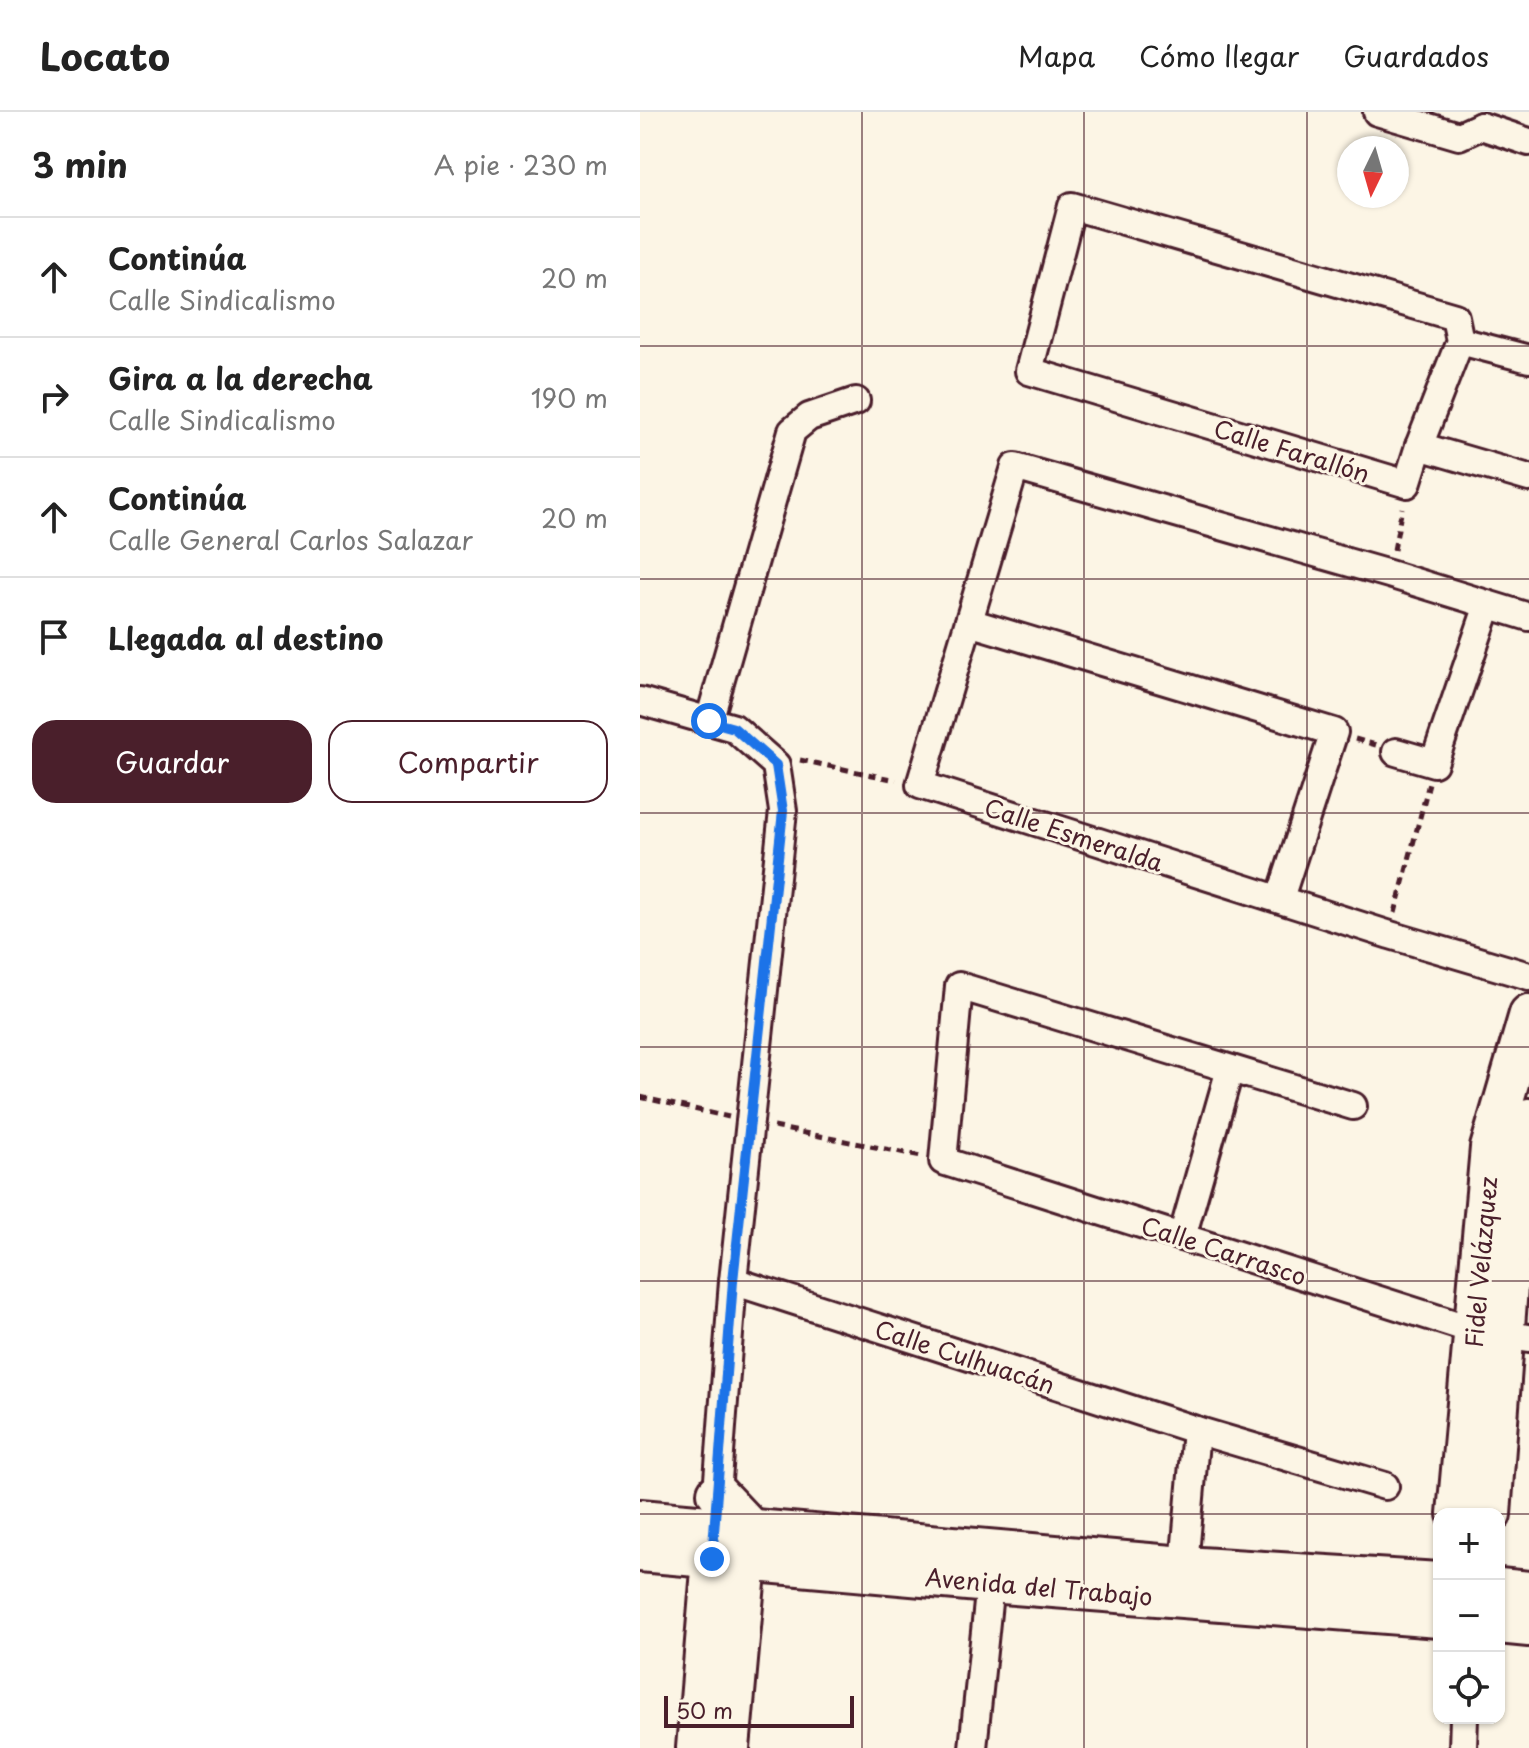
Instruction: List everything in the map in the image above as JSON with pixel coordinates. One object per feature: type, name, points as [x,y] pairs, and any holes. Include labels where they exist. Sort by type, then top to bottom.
[{"type":"street","points":[[1377,112],[1459,136],[1482,119],[1529,142]]},
{"type":"street","name":"Calle Farallón","points":[[1407,484],[1029,371],[1072,206],[1457,329]]},
{"type":"street","points":[[1407,484],[1457,329],[1529,359]]},
{"type":"street","points":[[709,721],[792,431],[809,417],[856,401]]},
{"type":"street","points":[[1419,446],[1529,478]]},
{"type":"street","points":[[920,785],[1015,467],[1529,617]]},
{"type":"street","points":[[1396,752],[1434,763],[1488,605]]},
{"type":"street","points":[[969,622],[1334,732],[1280,898]]},
{"type":"street","points":[[640,701],[734,728],[776,765],[783,811],[733,1281],[728,1533],[730,1748]]},
{"type":"street","name":"Calle Esmeralda","points":[[920,785],[1390,935],[1529,976]]},
{"type":"street","points":[[943,1161],[959,986],[1353,1106]]},
{"type":"street","name":"Fidel Velázquez","points":[[1458,1508],[1502,1334],[1490,1148],[1529,1014]]},
{"type":"street","points":[[1182,1237],[1230,1069]]},
{"type":"street","name":"Fidel Velázquez","points":[[1491,1508],[1502,1334],[1518,1153],[1529,1118]]},
{"type":"street","name":"Calle Carrasco","points":[[943,1161],[1502,1334]]},
{"type":"street","name":"Calle Culhuacán","points":[[733,1281],[1196,1430],[1385,1486]]},
{"type":"street","points":[[1184,1566],[1196,1430]]},
{"type":"street","name":"Avenida del Trabajo","points":[[640,1519],[990,1583],[1433,1618]]},
{"type":"street","points":[[696,1748],[728,1533]]},
{"type":"street","name":"Avenida del Trabajo","points":[[640,1552],[728,1533],[1433,1582]]},
{"type":"street","points":[[973,1748],[990,1583]]},
{"type":"street","points":[[1505,1589],[1529,1591]]},
{"type":"street","points":[[1505,1625],[1529,1627]]},
{"type":"street","points":[[1463,1748],[1464,1724]]},
{"type":"path","points":[[1389,574],[1407,484]]},
{"type":"path","points":[[1334,732],[1396,752]]},
{"type":"path","points":[[761,752],[920,785]]},
{"type":"path","points":[[1390,935],[1434,763]]},
{"type":"path","points":[[640,1097],[943,1161]]},
{"type":"route","points":[[709,721],[734,728],[776,765],[783,811],[733,1281],[712,1559]]}]
